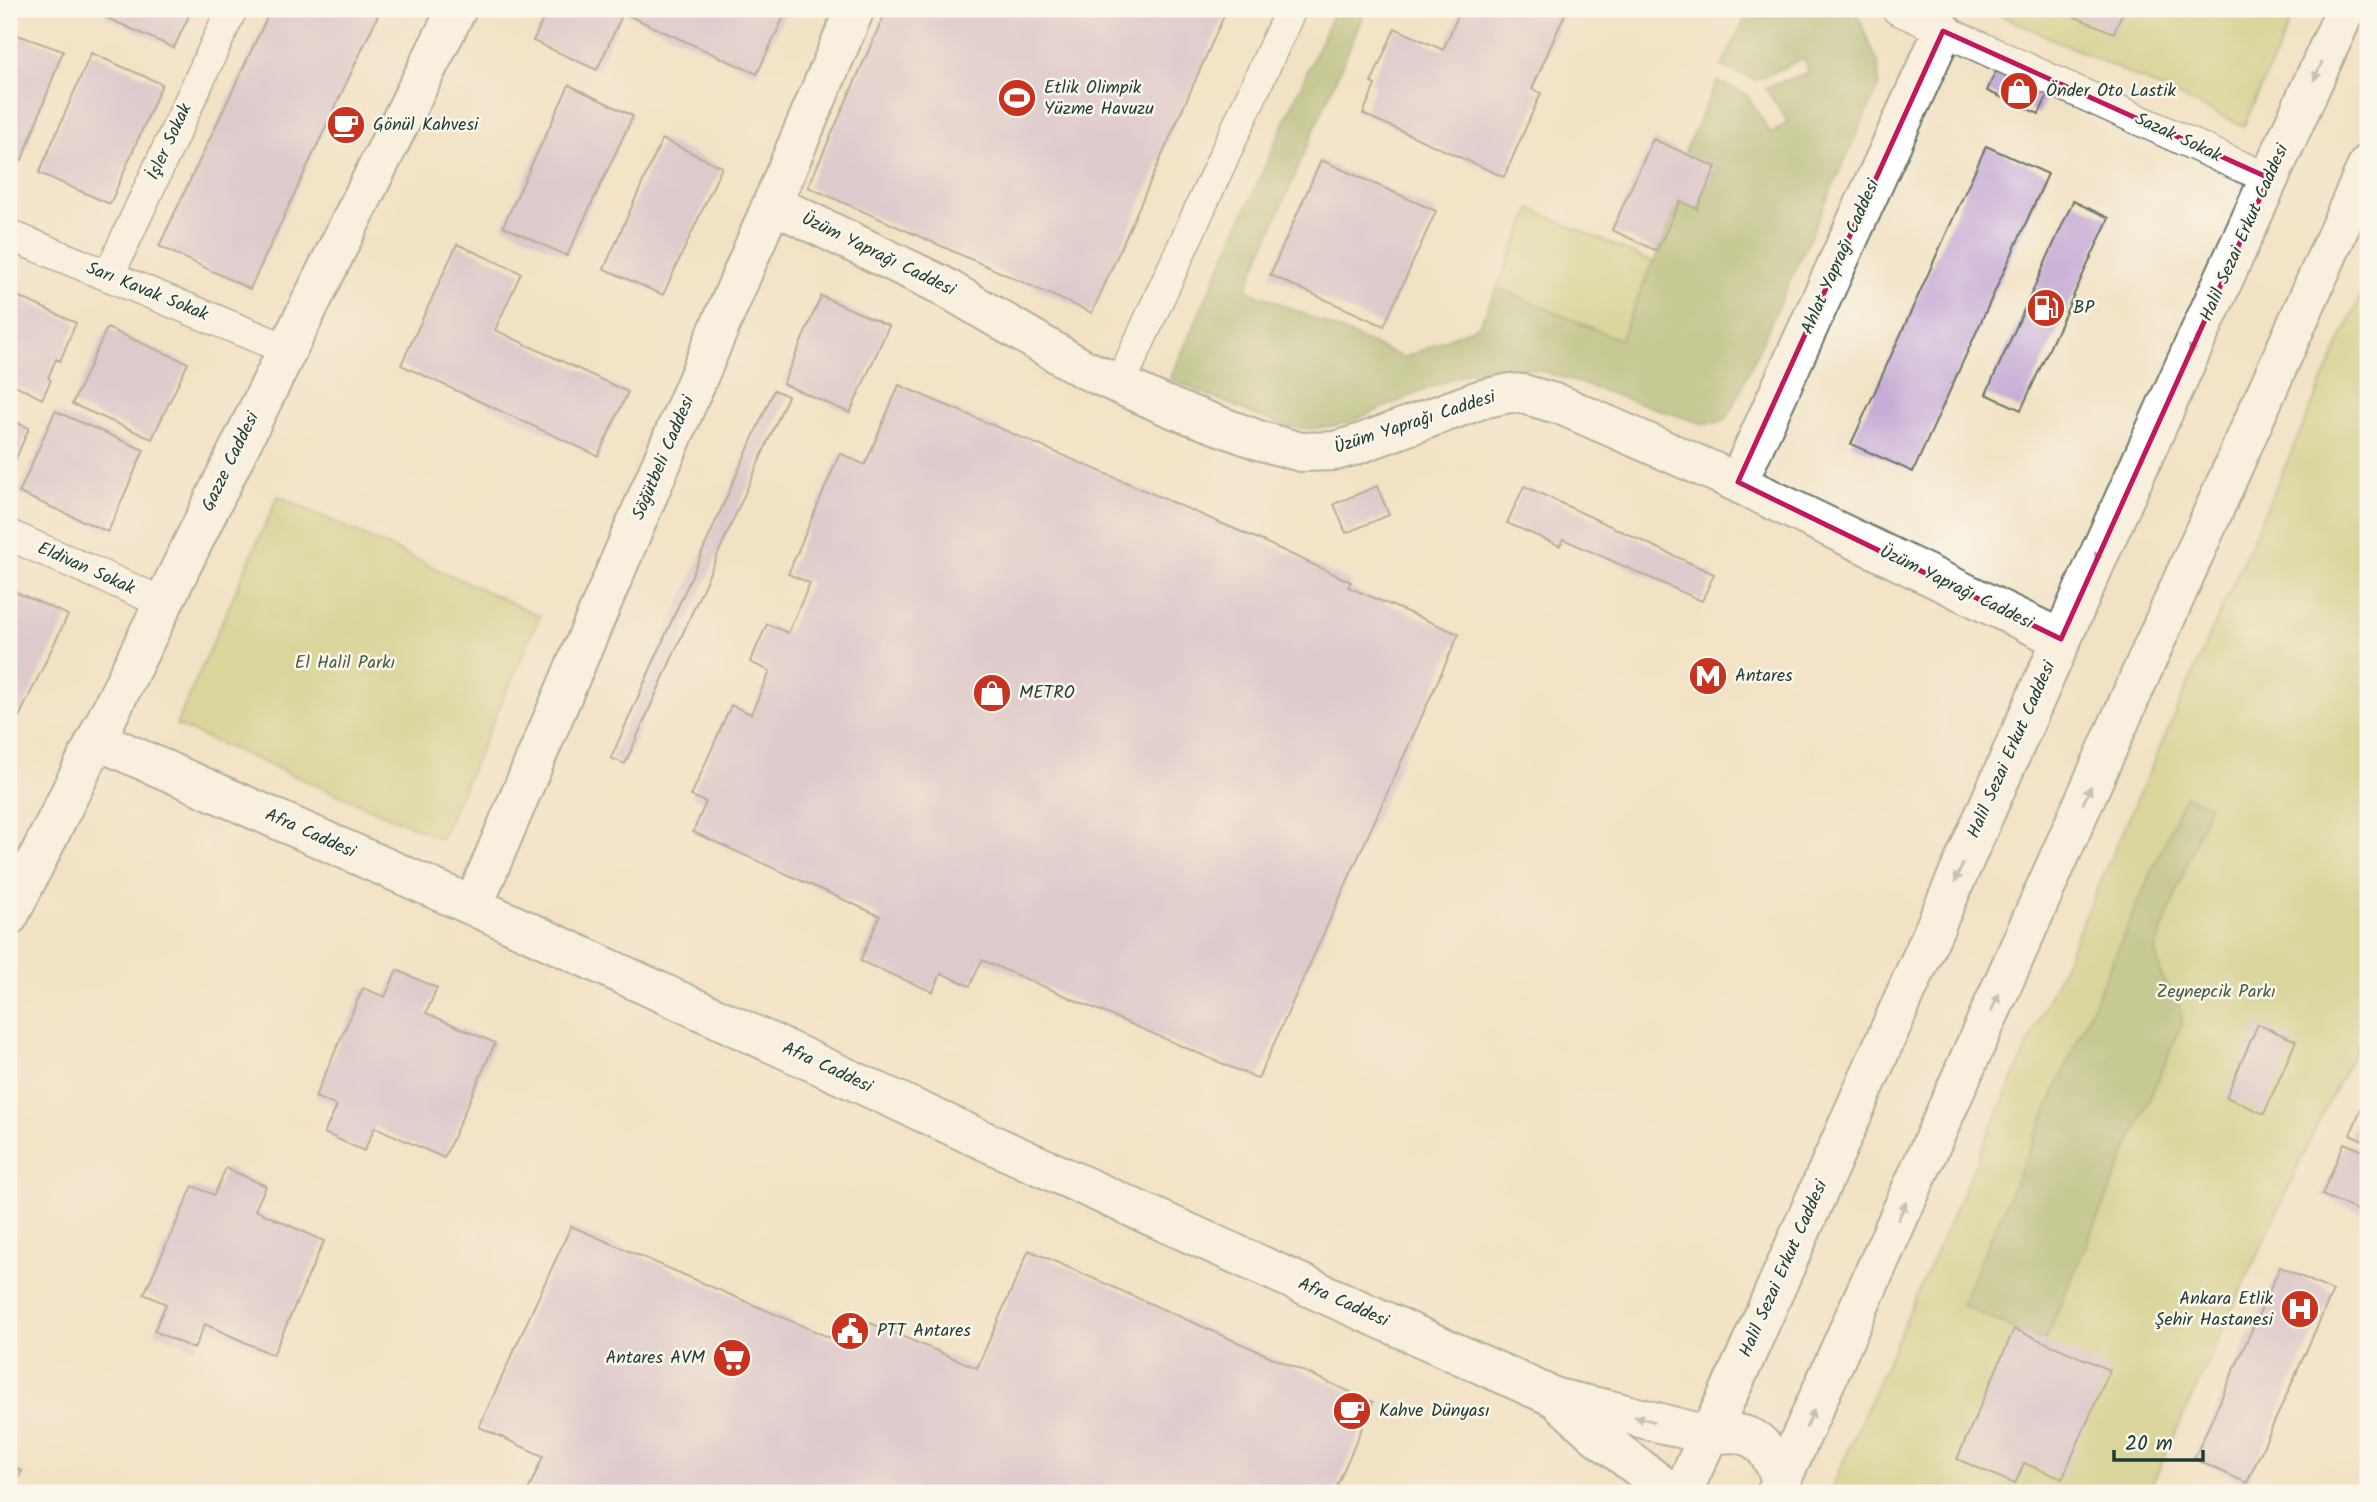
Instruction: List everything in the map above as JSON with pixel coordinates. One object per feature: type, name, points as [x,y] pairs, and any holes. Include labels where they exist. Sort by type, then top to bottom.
[{"type":"street","name":"İşler Sokak","points":[[109,275],[232,9]]},
{"type":"street","name":"Gazze Caddesi","points":[[9,916],[286,349],[457,9]]},
{"type":"street","name":"Söğütbeli Caddesi","points":[[473,906],[855,9]]},
{"type":"street","points":[[1119,386],[1291,9]]},
{"type":"street","name":"Sazak Sokak","points":[[1897,9],[2269,178]]},
{"type":"street","name":"Halil Sezai Erkut Caddesi","points":[[1682,1493],[1710,1436],[2061,639],[2346,9]]},
{"type":"street","name":"Ahlat Yaprağı Caddesi","points":[[1738,482],[1943,31]]},
{"type":"street","points":[[1779,1487],[2368,164]]},
{"type":"street","name":"Üzüm Yaprağı Caddesi","points":[[773,204],[941,285],[1070,361],[1119,386],[1261,441],[1301,452],[1316,453],[1356,445],[1482,399],[1510,393],[1524,394],[1561,405],[1738,482],[2061,639]]},
{"type":"street","name":"Sarı Kavak Sokak","points":[[9,235],[286,349]]},
{"type":"street","name":"Eldivan Sokak","points":[[9,534],[164,603]]},
{"type":"street","name":"Afra Caddesi","points":[[97,740],[473,906],[1556,1398],[1710,1436],[1726,1432],[1754,1438],[1766,1448],[1779,1487]]},
{"type":"street","name":"Afra Caddesi","points":[[1556,1398],[1596,1435],[1672,1493]]},
{"type":"highlighted area","points":[[1943,31],[2269,178],[2061,639],[1738,482]]},
{"type":"green space","points":[[1335,9],[1366,9],[1246,289],[1404,358],[1479,325],[1497,288],[1620,340],[1680,201],[1697,208],[1716,168],[1684,153],[1717,81],[1747,95],[1771,134],[1788,122],[1765,88],[1809,72],[1804,58],[1757,80],[1721,67],[1749,11],[1743,9],[1855,9],[1878,63],[1879,85],[1729,415],[1723,422],[1703,424],[1542,371],[1505,365],[1470,371],[1347,423],[1313,429],[1291,427],[1255,415],[1170,379]]},
{"type":"green space","points":[[1987,9],[2296,9],[2244,126]]},
{"type":"green space","points":[[1531,209],[1653,262],[1620,340],[1497,288]]},
{"type":"green space","name":"Zeynepcik Parkı","points":[[2368,279],[2368,1025],[2317,1125],[2148,1493],[1829,1493]]},
{"type":"green space","name":"El Halil Parkı","points":[[278,496],[540,616],[441,839],[176,725]]},
{"type":"green space","points":[[2185,796],[2209,805],[2155,950],[2162,978],[2181,1007],[2182,1024],[2044,1342],[1961,1305]]},
{"type":"building","points":[[108,9],[192,9],[174,48],[105,17]]},
{"type":"building","points":[[271,9],[381,9],[250,289],[159,246]]},
{"type":"building","points":[[548,9],[787,10],[757,74],[623,13],[597,70],[533,41]]},
{"type":"building","name":"Etlik Olimpik Yüzme Havuzu","points":[[887,9],[1227,9],[1092,313],[808,187]]},
{"type":"building","points":[[1461,9],[1567,9],[1532,89],[1541,93],[1504,177],[1363,114],[1375,85],[1371,83],[1395,28],[1443,50]]},
{"type":"building","points":[[2056,9],[2124,9],[2114,33]]},
{"type":"building","points":[[9,32],[63,51],[22,160],[17,158],[12,172],[9,171]]},
{"type":"building","points":[[91,53],[162,84],[110,204],[39,173]]},
{"type":"building","points":[[1997,68],[2050,90],[2039,114],[1987,91]]},
{"type":"building","points":[[569,85],[633,116],[567,256],[503,226]]},
{"type":"building","points":[[662,139],[722,167],[663,295],[604,269]]},
{"type":"building","points":[[1653,139],[1716,167],[1697,209],[1680,201],[1657,251],[1612,230]]},
{"type":"building","points":[[1986,146],[2048,174],[1913,472],[1851,444]]},
{"type":"building","points":[[1321,160],[1436,211],[1384,326],[1270,275]]},
{"type":"building","points":[[2073,201],[2109,218],[2021,410],[1986,394]]},
{"type":"building","points":[[457,244],[521,273],[495,330],[628,392],[598,456],[401,365]]},
{"type":"building","points":[[9,292],[76,323],[60,361],[56,359],[48,378],[51,380],[42,399],[9,382]]},
{"type":"building","points":[[821,296],[889,326],[850,413],[783,384]]},
{"type":"building","points":[[107,328],[188,363],[152,439],[72,404]]},
{"type":"building","points":[[899,385],[1258,539],[1351,582],[1348,587],[1459,634],[1258,1079],[982,960],[970,986],[941,973],[933,992],[860,961],[880,916],[693,832],[706,802],[691,796],[731,705],[751,714],[770,671],[750,662],[767,624],[788,633],[810,583],[788,574],[840,453],[865,465]]},
{"type":"building","points":[[774,390],[788,396],[625,764],[611,758]]},
{"type":"building","points":[[55,411],[144,450],[108,532],[19,493]]},
{"type":"building","points":[[9,419],[29,428],[9,474]]},
{"type":"building","points":[[1377,486],[1389,515],[1346,533],[1334,504]]},
{"type":"building","points":[[1524,486],[1714,574],[1702,601],[1563,539],[1560,546],[1507,523]]},
{"type":"building","points":[[9,589],[68,615],[19,717],[9,712]]},
{"type":"building","points":[[397,970],[437,988],[426,1013],[495,1043],[444,1158],[375,1127],[364,1151],[324,1133],[337,1106],[315,1097],[363,988],[385,997]]},
{"type":"building","points":[[2258,1024],[2296,1041],[2264,1114],[2226,1097]]},
{"type":"building","points":[[2368,1092],[2368,1143],[2350,1135]]},
{"type":"building","points":[[2344,1143],[2368,1153],[2368,1215],[2322,1195]]},
{"type":"building","points":[[226,1168],[266,1186],[255,1210],[324,1241],[273,1355],[205,1324],[194,1349],[154,1331],[166,1304],[144,1294],[193,1186],[214,1195]]},
{"type":"building","name":"Antares AVM","points":[[571,1226],[835,1340],[847,1313],[977,1368],[1029,1250],[1373,1402],[1334,1493],[527,1493],[543,1456],[479,1427]]},
{"type":"building","points":[[2280,1267],[2333,1291],[2247,1483],[2194,1459]]},
{"type":"building","points":[[2014,1329],[2110,1370],[2062,1479],[2024,1463],[2015,1484],[1957,1459]]},
{"type":"building","points":[[9,1464],[22,1471],[12,1493],[9,1493]]},
{"type":"place","name":"Önder Oto Lastik","points":[[2019,91]]},
{"type":"place","name":"Etlik Olimpik Yüzme Havuzu","points":[[1017,98]]},
{"type":"place","name":"Gönül Kahvesi","points":[[346,125]]},
{"type":"place","name":"BP","points":[[2046,308]]},
{"type":"place","name":"Antares","points":[[1708,676]]},
{"type":"place","name":"METRO","points":[[992,693]]},
{"type":"place","name":"Ankara Etlik Şehir Hastanesi","points":[[2300,1309]]},
{"type":"place","name":"PTT Antares","points":[[850,1331]]},
{"type":"place","name":"Antares AVM","points":[[732,1358]]},
{"type":"place","name":"Kahve Dünyası","points":[[1352,1411]]}]
